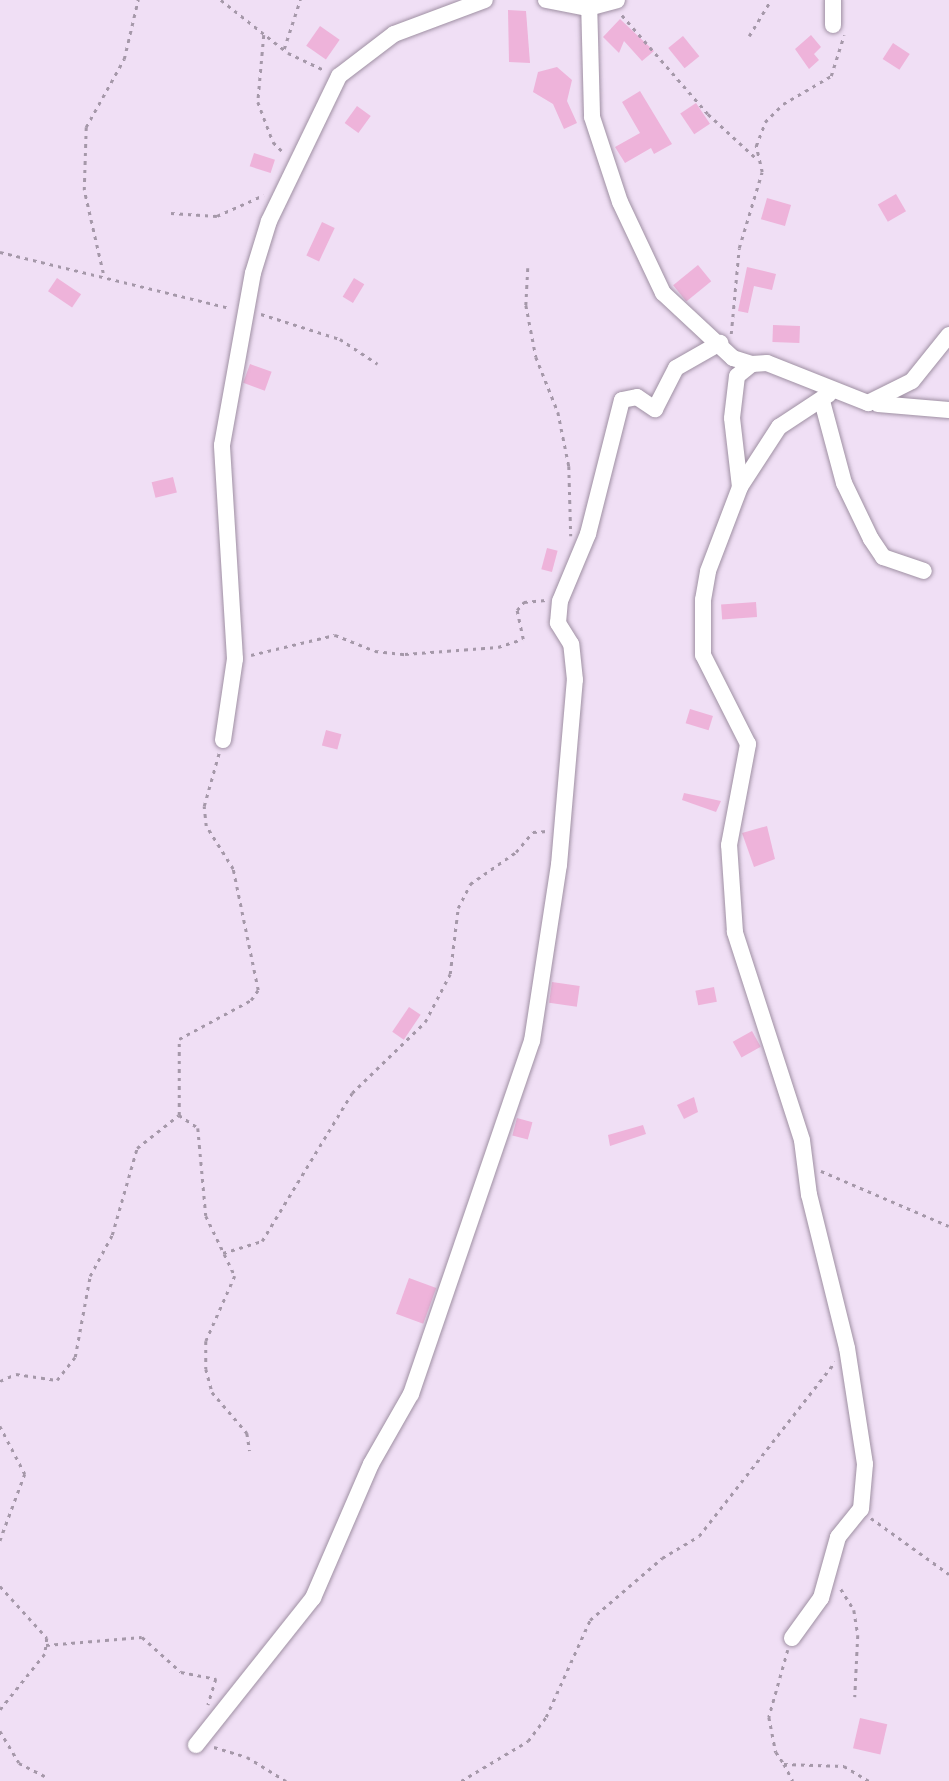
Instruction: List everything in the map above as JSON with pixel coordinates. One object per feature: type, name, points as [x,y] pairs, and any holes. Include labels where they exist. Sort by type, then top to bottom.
[{"type":"street","points":[[223,740],[235,659],[222,446],[253,273],[281,192],[339,76],[394,34],[485,0]]},
{"type":"street","points":[[545,0],[615,6]]},
{"type":"street","points":[[833,0],[839,28]]},
{"type":"street","points":[[588,4],[592,117],[605,169],[663,293],[720,343],[733,358],[800,372],[828,396],[869,403],[949,410]]},
{"type":"street","points":[[869,403],[912,382],[949,335]]},
{"type":"street","points":[[196,1745],[313,1598],[371,1464],[411,1394],[524,1074],[547,955],[575,680],[571,644],[558,623],[560,601],[578,551],[588,534],[622,400],[637,397],[655,409],[676,368],[720,343]]},
{"type":"street","points":[[740,487],[732,388],[752,364]]},
{"type":"street","points":[[792,1637],[821,1598],[826,1571],[838,1537],[861,1509],[864,1464],[847,1348],[805,1163],[776,1053],[735,932],[729,845],[748,744],[713,683],[700,634],[708,571],[740,487],[779,427],[828,396]]},
{"type":"street","points":[[828,396],[844,483],[871,539],[883,557],[924,571]]},
{"type":"path","points":[[103,274],[84,190],[86,127],[124,59],[138,0]]},
{"type":"path","points":[[220,0],[284,49],[339,76]]},
{"type":"path","points":[[284,49],[300,0]]},
{"type":"path","points":[[749,36],[771,0]]},
{"type":"path","points":[[615,6],[708,114],[758,160]]},
{"type":"path","points":[[733,358],[731,317],[739,248],[762,172],[756,146],[765,122],[807,87],[831,76],[839,28]]},
{"type":"path","points":[[264,35],[258,102],[273,142],[297,164]]},
{"type":"path","points":[[171,212],[217,216],[281,192]]},
{"type":"path","points":[[0,252],[103,274],[340,339],[378,364]]},
{"type":"path","points":[[528,268],[526,305],[536,357],[562,431],[572,490],[569,531],[578,551]]},
{"type":"path","points":[[235,659],[335,635],[375,651],[405,654],[498,647],[523,639],[517,610],[524,602],[560,601]]},
{"type":"path","points":[[179,1115],[179,1039],[251,1000],[258,990],[233,869],[206,826],[204,806],[223,740]]},
{"type":"path","points":[[223,1253],[262,1241],[352,1093],[425,1022],[450,974],[458,908],[470,884],[516,852],[533,832],[558,832]]},
{"type":"path","points":[[179,1115],[198,1128],[206,1216],[235,1276],[206,1341],[206,1369],[212,1392],[247,1433],[250,1451]]},
{"type":"path","points":[[0,1381],[16,1374],[57,1380],[69,1365],[90,1276],[112,1235],[137,1148],[179,1115]]},
{"type":"path","points":[[805,1163],[949,1226]]},
{"type":"path","points":[[461,1781],[528,1741],[546,1717],[590,1620],[662,1558],[699,1536],[847,1348]]},
{"type":"path","points":[[0,1426],[25,1474],[0,1541]]},
{"type":"path","points":[[861,1509],[895,1540],[949,1574]]},
{"type":"path","points":[[826,1571],[854,1610],[855,1697]]},
{"type":"path","points":[[0,1586],[36,1623],[46,1645]]},
{"type":"path","points":[[0,1710],[46,1645],[142,1637],[181,1672],[216,1679],[204,1718]]},
{"type":"path","points":[[792,1637],[769,1717],[784,1764],[793,1781]]},
{"type":"path","points":[[0,1731],[19,1763],[46,1776]]},
{"type":"path","points":[[196,1745],[247,1757],[286,1781]]},
{"type":"path","points":[[784,1764],[844,1766],[869,1781]]},
{"type":"building","points":[[508,10],[526,11],[530,63],[509,62]]},
{"type":"building","points":[[620,19],[654,51],[642,61],[624,41],[619,53],[603,37]]},
{"type":"building","points":[[320,26],[340,40],[326,59],[306,46]]},
{"type":"building","points":[[811,35],[821,47],[814,54],[819,60],[809,69],[795,49]]},
{"type":"building","points":[[683,36],[699,56],[685,68],[668,48]]},
{"type":"building","points":[[893,43],[910,54],[899,70],[883,59]]},
{"type":"building","points":[[557,67],[572,80],[567,101],[577,123],[564,129],[553,104],[533,92],[538,72]]},
{"type":"building","points":[[640,91],[672,144],[654,154],[651,148],[625,163],[615,147],[640,133],[622,102]]},
{"type":"building","points":[[696,103],[710,124],[694,134],[680,114]]},
{"type":"building","points":[[357,106],[371,116],[358,133],[345,123]]},
{"type":"building","points":[[254,153],[275,160],[271,173],[250,166]]},
{"type":"building","points":[[896,194],[906,211],[888,222],[878,204]]},
{"type":"building","points":[[767,198],[791,205],[785,226],[761,219]]},
{"type":"building","points":[[322,222],[335,228],[319,261],[306,256]]},
{"type":"building","points":[[698,265],[711,281],[686,301],[673,285]]},
{"type":"building","points":[[747,267],[776,274],[772,290],[754,286],[748,313],[738,311]]},
{"type":"building","points":[[57,278],[81,294],[72,307],[48,291]]},
{"type":"building","points":[[354,278],[364,284],[353,303],[343,297]]},
{"type":"building","points":[[773,325],[800,326],[799,343],[772,342]]},
{"type":"building","points":[[250,364],[272,372],[265,391],[243,383]]},
{"type":"building","points":[[173,477],[177,493],[156,498],[152,482]]},
{"type":"building","points":[[547,548],[558,551],[552,572],[541,569]]},
{"type":"building","points":[[756,602],[757,617],[722,619],[721,604]]},
{"type":"building","points":[[690,709],[713,716],[709,730],[686,723]]},
{"type":"building","points":[[326,730],[341,734],[337,750],[322,745]]},
{"type":"building","points":[[684,793],[721,801],[716,812],[682,800]]},
{"type":"building","points":[[767,826],[775,859],[754,867],[742,833]]},
{"type":"building","points":[[552,982],[580,986],[577,1007],[549,1003]]},
{"type":"building","points":[[714,987],[717,1002],[698,1005],[695,991]]},
{"type":"building","points":[[409,1007],[421,1015],[404,1040],[392,1032]]},
{"type":"building","points":[[752,1031],[761,1047],[741,1057],[733,1042]]},
{"type":"building","points":[[694,1097],[698,1112],[684,1119],[677,1105]]},
{"type":"building","points":[[517,1118],[532,1122],[528,1140],[512,1135]]},
{"type":"building","points":[[643,1125],[646,1134],[610,1146],[608,1135]]},
{"type":"building","points":[[409,1278],[436,1288],[423,1324],[396,1314]]},
{"type":"building","points":[[860,1718],[887,1724],[880,1755],[853,1748]]}]
